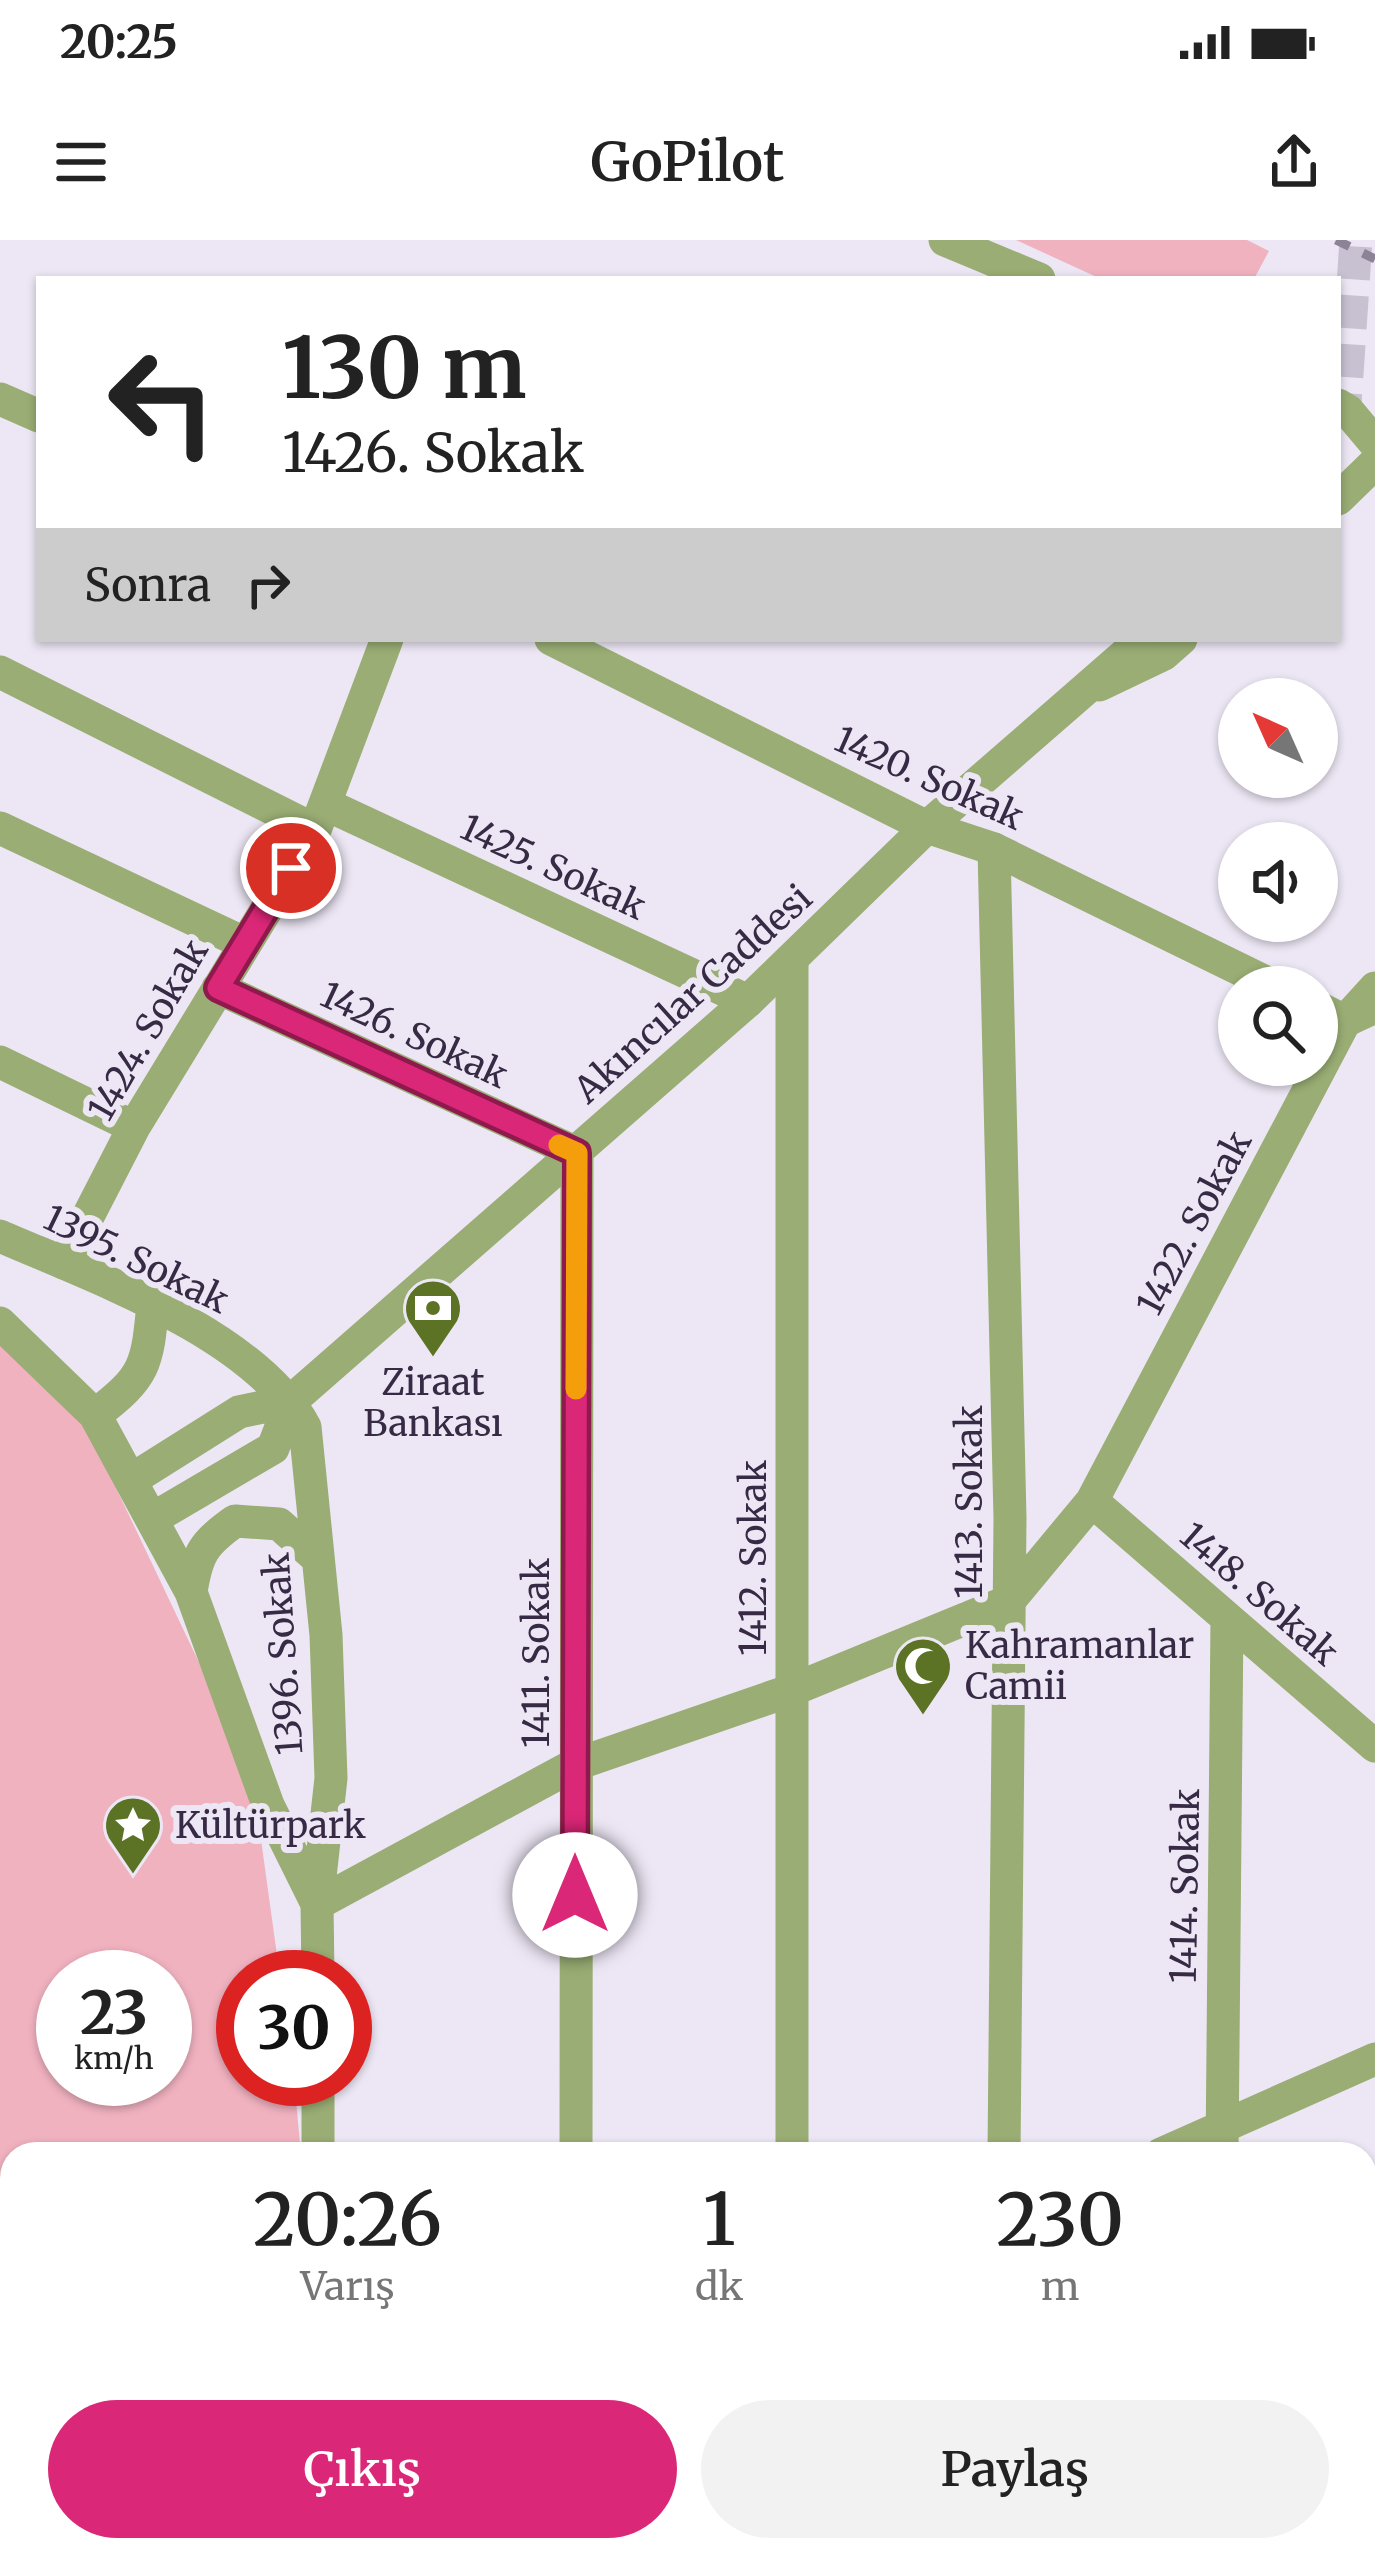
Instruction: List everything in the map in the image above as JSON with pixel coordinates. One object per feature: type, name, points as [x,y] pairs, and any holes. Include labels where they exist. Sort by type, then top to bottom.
[{"type":"street","points":[[945,240],[1033,276]]},
{"type":"street","points":[[0,399],[36,415]]},
{"type":"street","points":[[1341,407],[1375,443]]},
{"type":"street","points":[[1341,496],[1375,464]]},
{"type":"street","name":"1424. Sokak","points":[[64,1263],[134,1127],[320,817],[386,642]]},
{"type":"street","name":"1420. Sokak","points":[[557,642],[927,827],[994,849],[1233,966]]},
{"type":"street","points":[[1081,693],[1117,642]]},
{"type":"street","name":"Akıncılar Caddesi","points":[[291,1401],[748,1001],[927,827],[1140,642]]},
{"type":"street","points":[[1081,693],[1164,654],[1178,642]]},
{"type":"street","name":"1425. Sokak","points":[[0,672],[320,817],[748,1001]]},
{"type":"street","points":[[0,828],[244,943]]},
{"type":"street","name":"1413. Sokak","points":[[994,849],[1010,1494],[1004,2142]]},
{"type":"street","name":"1412. Sokak","points":[[792,961],[792,2142]]},
{"type":"street","name":"1426. Sokak","points":[[218,988],[577,1153]]},
{"type":"street","name":"1422. Sokak","points":[[1009,1601],[1092,1501],[1346,1011],[1375,988]]},
{"type":"street","points":[[0,1062],[134,1127]]},
{"type":"street","name":"1411. Sokak","points":[[576,2142],[577,1153]]},
{"type":"street","name":"1395. Sokak","points":[[0,1236],[203,1328],[291,1401]]},
{"type":"street","points":[[95,1415],[122,1394],[148,1362],[153,1304]]},
{"type":"street","points":[[0,1323],[95,1415],[152,1519],[273,1448],[291,1401]]},
{"type":"street","points":[[130,1480],[239,1412],[291,1401]]},
{"type":"street","name":"1396. Sokak","points":[[291,1401],[305,1427],[326,1635],[331,1778],[317,1904],[317,1950]]},
{"type":"street","name":"1418. Sokak","points":[[1092,1501],[1375,1746]]},
{"type":"street","name":"1396. Sokak","points":[[152,1519],[191,1592],[268,1805],[317,1904]]},
{"type":"street","points":[[191,1592],[196,1560],[211,1538],[236,1521],[279,1524],[316,1557]]},
{"type":"street","points":[[317,1904],[574,1765],[792,1690],[1009,1601]]},
{"type":"street","name":"1414. Sokak","points":[[1222,2142],[1227,1618]]},
{"type":"street","points":[[1222,2142],[1375,2059]]},
{"type":"street","points":[[318,2106],[318,2142]]},
{"type":"shaded area","points":[[1016,240],[1247,240],[1269,251],[1256,276],[1094,276]]},
{"type":"shaded area","name":"Kültürpark","points":[[0,1343],[90,1433],[252,1774],[276,1950],[216,1950],[216,2106],[297,2106],[300,2142],[0,2142]]},
{"type":"tunnel","points":[[1341,416],[1356,240]]},
{"type":"railway","points":[[1336,240],[1375,259]]},
{"type":"slow traffic","points":[[559,1145],[577,1153],[576,1389]]},
{"type":"place","name":"Ziraat Bankası","points":[[433,1359]]},
{"type":"place","name":"Kahramanlar Camii","points":[[923,1717]]},
{"type":"place","name":"Kültürpark","points":[[133,1876]]},
{"type":"route","points":[[291,868],[218,988],[577,1153],[575,1895]]}]
